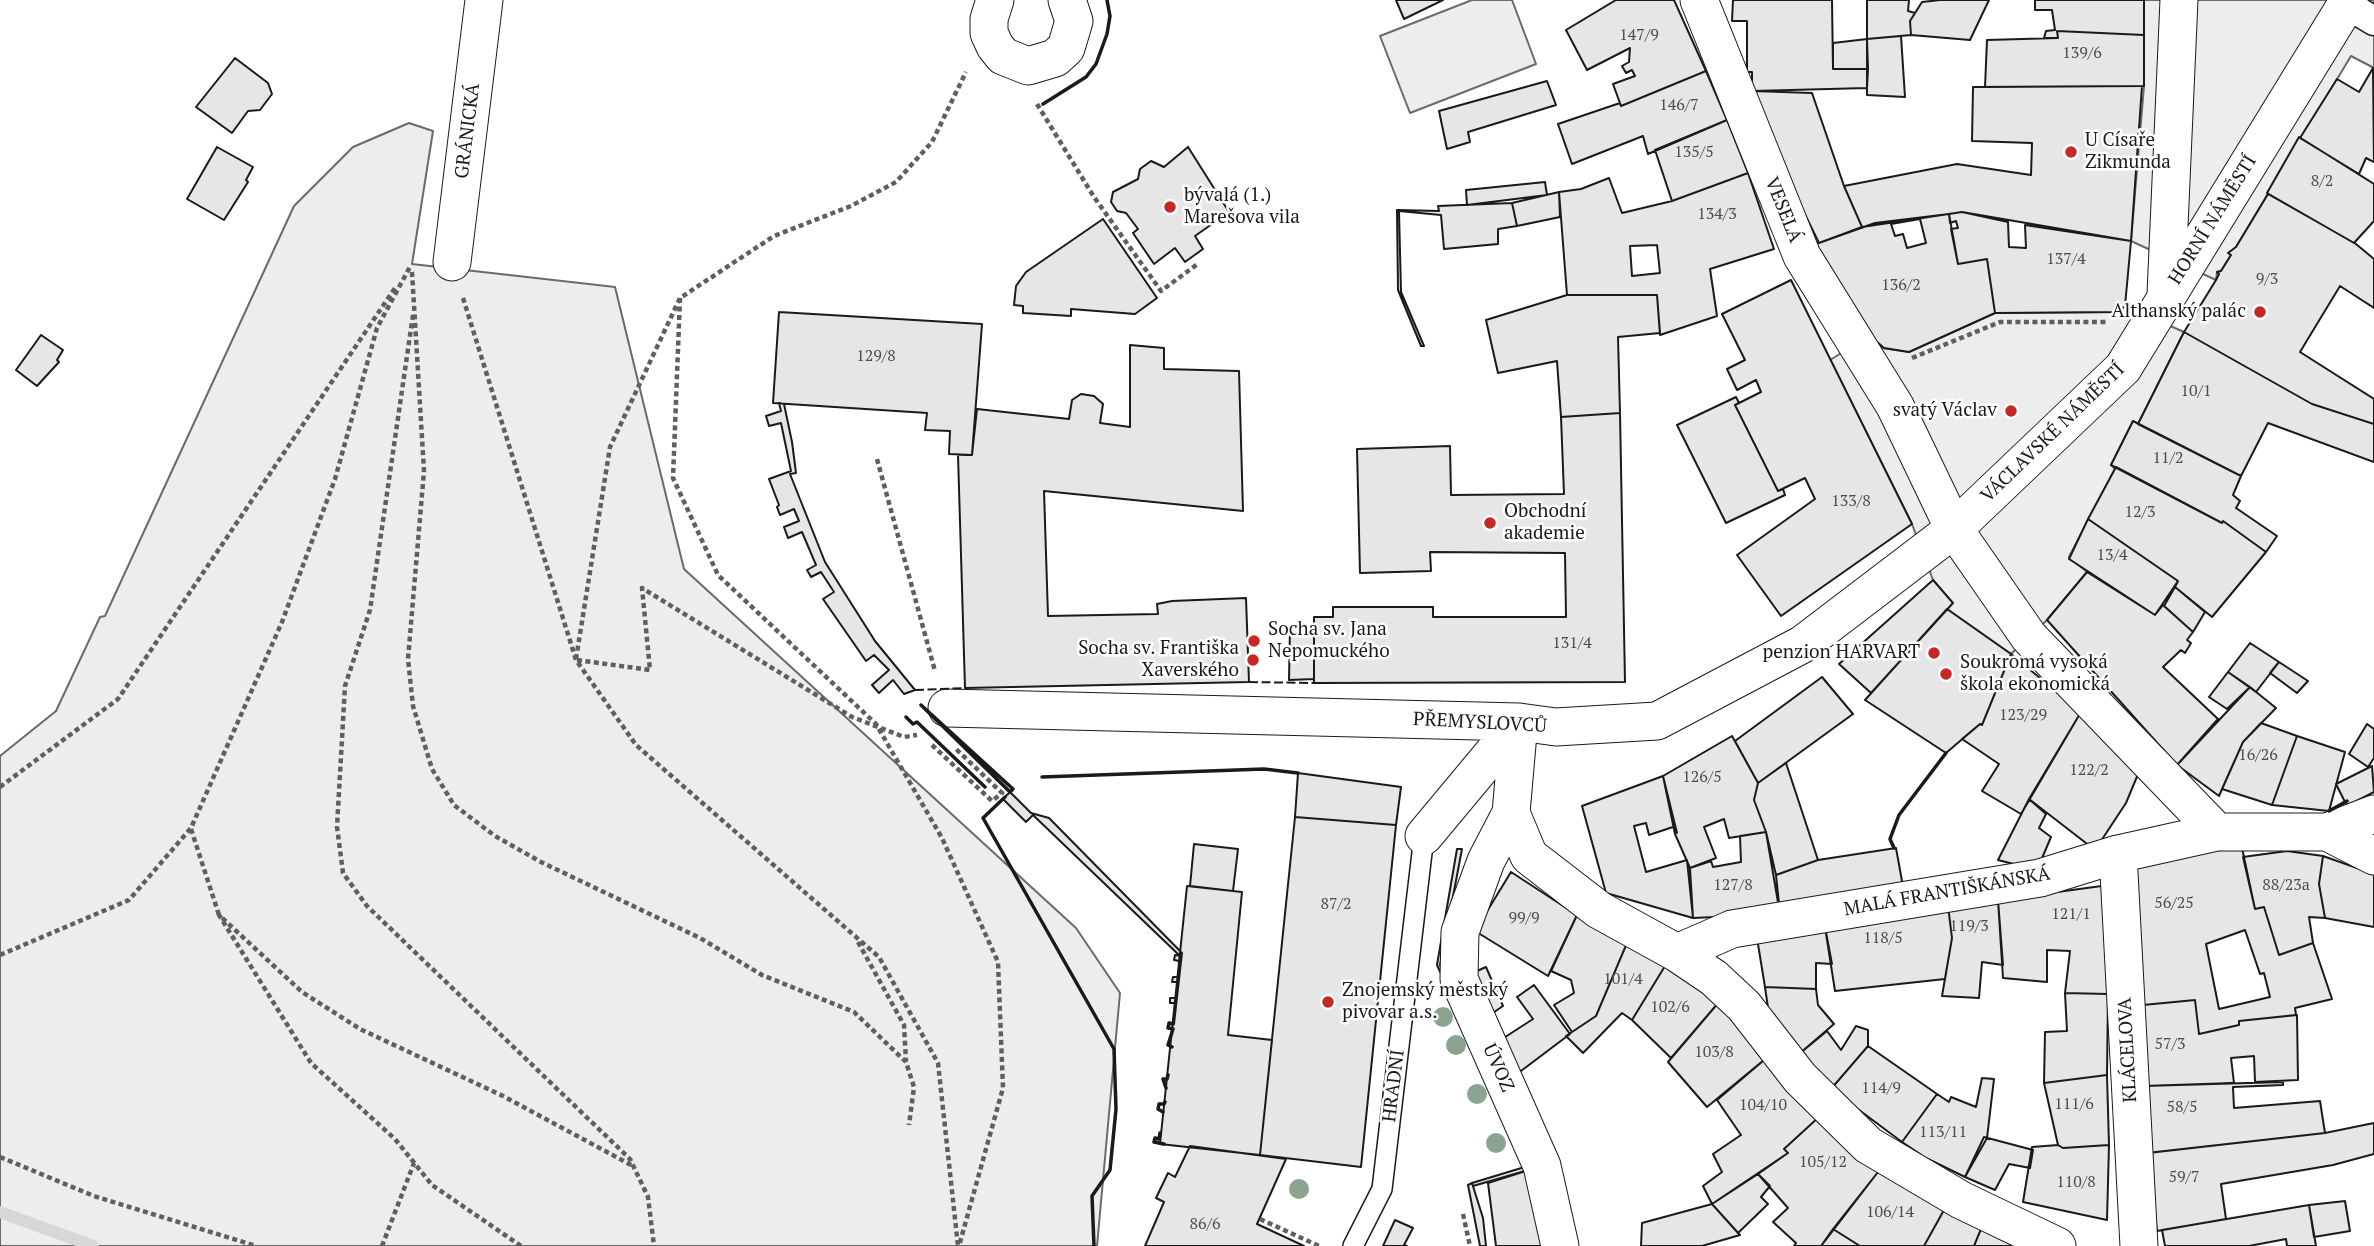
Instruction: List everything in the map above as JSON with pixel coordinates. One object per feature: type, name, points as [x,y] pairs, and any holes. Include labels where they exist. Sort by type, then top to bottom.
[{"type":"street","name":"GRÁNICKÁ","points":[[452,262],[484,0]]},
{"type":"street","points":[[995,0],[989,19],[989,33],[995,46],[1003,56],[1028,66],[1055,58],[1066,48],[1074,21],[1067,0]]},
{"type":"street","name":"VESELÁ","points":[[1699,0],[1802,256],[1895,406],[1954,529]]},
{"type":"street","name":"HORNÍ NÁMĚSTÍ","points":[[2166,296],[2179,0]]},
{"type":"street","name":"HORNÍ NÁMĚSTÍ","points":[[2166,296],[2356,8]]},
{"type":"street","name":"VÁCLAVSKÉ NÁMĚSTÍ","points":[[1954,529],[2123,368],[2166,296]]},
{"type":"street","points":[[1954,529],[2029,637],[2217,832]]},
{"type":"street","name":"PŘEMYSLOVCŮ","points":[[947,708],[1519,722],[1556,727],[1657,722],[1802,644],[1954,529]]},
{"type":"street","points":[[1519,722],[1511,813],[1529,856],[1590,903],[1677,953],[1714,978],[1744,1006],[1800,1078],[1868,1144],[1961,1200],[2057,1246]]},
{"type":"street","points":[[1423,836],[1519,722]]},
{"type":"street","name":"ÚVOZ","points":[[1511,813],[1486,861],[1460,932],[1459,979],[1542,1166],[1560,1246]]},
{"type":"street","points":[[2327,832],[2374,814]]},
{"type":"street","name":"MALÁ FRANTIŠKÁNSKÁ","points":[[1677,953],[1732,929],[2040,878],[2118,854],[2217,832],[2327,832]]},
{"type":"street","points":[[2327,832],[2374,856]]},
{"type":"street","name":"KLÁCELOVA","points":[[2118,854],[2139,1246]]},
{"type":"lane","name":"HRADNÍ","points":[[1353,1246],[1382,1189],[1423,836]]},
{"type":"path","points":[[576,660],[610,447],[680,298],[774,236],[851,206],[896,182],[932,142],[971,62],[995,46]]},
{"type":"path","points":[[1028,66],[1038,107],[1087,187],[1161,291],[1199,263]]},
{"type":"path","points":[[452,262],[576,660],[636,745],[879,957],[938,1063],[958,1246]]},
{"type":"path","points":[[411,264],[424,471],[408,659],[413,706],[432,769],[454,805],[495,836],[541,862],[701,939],[762,975],[854,1012],[906,1062]]},
{"type":"path","points":[[0,787],[118,699],[411,264]]},
{"type":"path","points":[[0,956],[129,900],[191,828],[282,622],[334,479],[377,328],[411,264]]},
{"type":"path","points":[[680,298],[673,478],[718,575],[876,724],[942,838],[998,962],[1003,1088],[958,1246]]},
{"type":"path","points":[[415,306],[370,610],[345,686],[337,827],[343,873],[367,906],[630,1159],[648,1197],[654,1246]]},
{"type":"path","points":[[1909,359],[2000,322],[2107,322]]},
{"type":"path","points":[[877,459],[947,708]]},
{"type":"path","points":[[576,660],[650,670],[642,589],[852,717],[904,737],[920,734]]},
{"type":"path","points":[[929,743],[992,801],[1002,793]]},
{"type":"path","points":[[191,828],[219,915],[311,1063],[395,1139],[432,1185],[521,1246]]},
{"type":"path","points":[[219,915],[302,992],[360,1029],[503,1096],[634,1166]]},
{"type":"path","points":[[855,937],[904,1025],[906,1062],[914,1087],[908,1125]]},
{"type":"path","points":[[0,1157],[94,1196],[256,1246]]},
{"type":"path","points":[[382,1246],[414,1163]]},
{"type":"path","points":[[1463,1214],[1470,1246]]},
{"type":"path","points":[[1259,1219],[1319,1246]]},
{"type":"shaded area","points":[[1472,0],[1512,0],[1536,64],[1410,113],[1380,36]]},
{"type":"shaded area","points":[[2144,0],[2374,0],[2374,68],[2351,56],[2236,247],[2229,253],[2231,255],[2221,271],[2217,272],[2216,280],[2131,241],[2144,86]]},
{"type":"shaded area","points":[[409,123],[433,131],[412,264],[615,287],[684,569],[1076,928],[1120,993],[1097,1246],[0,1246],[0,756],[56,711],[100,617],[105,616],[294,206],[353,147]]},
{"type":"shaded area","points":[[2125,306],[2184,332],[2138,424],[2133,421],[2111,465],[2115,469],[2069,557],[2087,572],[2047,620],[2011,654],[1947,609],[1952,603],[1933,580],[1912,524],[1830,360],[1856,344],[1909,352],[1995,313],[2117,312]]},
{"type":"building","points":[[1396,0],[1443,0],[1404,19]]},
{"type":"building","points":[[1616,0],[1674,0],[1706,71],[1621,106],[1613,84],[1635,76],[1632,70],[1626,73],[1622,66],[1629,62],[1630,48],[1587,70],[1566,30]]},
{"type":"building","points":[[1733,0],[1832,0],[1833,69],[1868,69],[1867,88],[1752,91],[1752,72],[1747,72],[1747,21],[1732,21]]},
{"type":"building","points":[[1867,0],[1909,0],[1908,11],[1915,13],[1910,21],[1911,35],[1867,39]]},
{"type":"building","points":[[1989,0],[1970,40],[1911,35],[1910,21],[1922,2]]},
{"type":"building","points":[[2035,0],[2144,0],[2144,35],[2057,31],[2058,38],[2044,38],[2046,31],[2055,30],[2052,10],[2035,10]]},
{"type":"building","points":[[2057,31],[2144,35],[2144,86],[1985,87],[1987,40],[2058,38]]},
{"type":"building","points":[[1901,36],[1905,97],[1867,95],[1867,39]]},
{"type":"building","points":[[1867,39],[1868,69],[1833,69],[1833,43]]},
{"type":"building","points":[[235,58],[268,83],[272,94],[260,110],[248,111],[232,133],[196,107]]},
{"type":"building","points":[[2373,68],[2374,162],[2366,158],[2359,174],[2300,138],[2337,79],[2359,92]]},
{"type":"building","points":[[1706,71],[1727,120],[1648,154],[1643,136],[1572,164],[1558,124],[1620,103],[1621,106]]},
{"type":"building","points":[[1547,81],[1556,105],[1468,132],[1470,142],[1447,149],[1439,111]]},
{"type":"building","points":[[2142,86],[2131,241],[1962,212],[1862,227],[1844,186],[1957,164],[2031,175],[2032,143],[1972,141],[1973,87]]},
{"type":"building","points":[[1752,91],[1812,93],[1844,186],[1862,227],[1819,243],[1789,182]]},
{"type":"building","points":[[1727,120],[1748,173],[1672,201],[1655,150]]},
{"type":"building","points":[[2299,137],[2374,184],[2374,221],[2354,243],[2267,193]]},
{"type":"building","points":[[217,147],[253,167],[246,180],[248,182],[224,220],[187,199]]},
{"type":"building","name":"bývalá (1.) Marešova vila","points":[[1188,147],[1229,212],[1195,236],[1203,249],[1185,262],[1175,248],[1154,264],[1133,233],[1138,229],[1126,213],[1117,211],[1111,202],[1113,192],[1138,179],[1140,169],[1151,161],[1164,167]]},
{"type":"building","points":[[1748,173],[1774,249],[1710,269],[1717,316],[1660,335],[1657,295],[1567,295],[1559,192],[1581,189],[1609,178],[1622,213],[1672,201]],"holes":[[[1657,245],[1660,273],[1632,276],[1630,246]]]},
{"type":"building","points":[[1545,182],[1547,195],[1467,205],[1466,190]]},
{"type":"building","points":[[1559,192],[1560,217],[1517,226],[1512,203]]},
{"type":"building","name":"Althanský palác","points":[[2268,194],[2356,244],[2374,259],[2374,308],[2340,286],[2300,352],[2374,399],[2374,424],[2312,404],[2184,332],[2216,280],[2219,274],[2217,272],[2221,271],[2231,255],[2228,253],[2236,247]]},
{"type":"building","points":[[1512,203],[1517,226],[1498,229],[1498,244],[1444,249],[1441,215],[1399,211],[1401,292],[1424,346],[1421,346],[1398,290],[1397,210],[1439,211],[1438,206]]},
{"type":"building","points":[[1962,212],[2008,222],[2009,247],[2026,248],[2025,225],[2131,241],[2125,306],[2117,312],[1995,313],[1987,259],[1958,264],[1951,229],[1958,228],[1956,221],[1950,223],[1949,214]]},
{"type":"building","points":[[1949,214],[1958,264],[1987,259],[1995,313],[1909,352],[1884,348],[1876,341],[1816,244],[1875,223]],"holes":[[[1920,219],[1926,243],[1907,248],[1903,234],[1895,236],[1891,224]]]},
{"type":"building","points":[[1103,219],[1157,298],[1135,314],[1071,309],[1071,316],[1023,313],[1023,306],[1014,305],[1016,286],[1026,272]]},
{"type":"building","points":[[1791,280],[1912,524],[1781,616],[1737,555],[1815,499],[1805,478],[1778,491],[1735,405],[1761,392],[1756,380],[1737,390],[1727,369],[1745,360],[1722,314]]},
{"type":"building","points":[[1567,295],[1657,295],[1660,333],[1618,337],[1620,413],[1561,417],[1557,361],[1498,373],[1486,320]]},
{"type":"building","points":[[779,312],[982,324],[972,455],[949,454],[950,431],[925,430],[927,413],[773,403]]},
{"type":"building","points":[[2184,332],[2312,404],[2374,424],[2374,462],[2268,423],[2241,476],[2138,424]]},
{"type":"building","points":[[41,335],[63,350],[57,360],[59,362],[37,386],[16,370]]},
{"type":"building","points":[[1130,345],[1164,348],[1164,369],[1239,371],[1243,511],[1044,491],[1048,616],[1158,614],[1157,604],[1172,601],[1246,598],[1249,682],[965,688],[958,455],[972,455],[977,409],[1069,419],[1072,400],[1081,394],[1094,396],[1103,404],[1100,423],[1130,427]]},
{"type":"building","points":[[1736,397],[1739,403],[1735,405],[1778,491],[1783,489],[1785,495],[1726,523],[1677,425]]},
{"type":"building","points":[[779,403],[784,404],[792,442],[796,473],[790,474],[825,562],[875,641],[915,690],[904,694],[893,680],[879,693],[872,685],[889,670],[874,655],[866,661],[823,599],[834,592],[821,572],[811,577],[807,570],[816,565],[802,532],[788,538],[784,527],[799,521],[794,509],[780,515],[769,479],[791,471],[781,423],[769,426],[766,416],[781,411]]},
{"type":"building","name":"Obchodní akademie","points":[[1620,413],[1625,682],[1314,683],[1314,617],[1333,617],[1333,607],[1433,607],[1433,617],[1566,617],[1565,553],[1430,552],[1431,571],[1360,573],[1357,449],[1450,446],[1451,495],[1564,494],[1561,417]]},
{"type":"building","points":[[2133,421],[2241,476],[2233,495],[2240,501],[2236,508],[2277,536],[2266,552],[2223,521],[2222,523],[2111,465]]},
{"type":"building","points":[[2116,467],[2222,523],[2223,521],[2266,552],[2212,617],[2175,587],[2178,581],[2088,519]]},
{"type":"building","points":[[2088,519],[2178,581],[2155,615],[2069,559]]},
{"type":"building","points":[[2087,572],[2155,615],[2163,605],[2193,632],[2187,640],[2191,643],[2185,653],[2181,650],[2163,667],[2218,719],[2177,765],[2047,620]]},
{"type":"building","points":[[1933,580],[1953,603],[1871,693],[1839,664]]},
{"type":"building","points":[[2175,587],[2205,612],[2193,632],[2164,606]]},
{"type":"building","name":"Soukromá vysoká škola ekonomická","points":[[1947,609],[2011,654],[1982,725],[1946,753],[1865,700]]},
{"type":"building","points":[[1290,626],[1314,627],[1314,679],[1289,680]]},
{"type":"building","points":[[2250,643],[2279,662],[2256,692],[2228,672]]},
{"type":"building","points":[[2011,654],[2081,712],[2021,814],[1982,791],[1999,764],[1962,739],[1982,725]]},
{"type":"building","points":[[2279,662],[2308,681],[2297,693],[2270,673]]},
{"type":"building","points":[[2228,672],[2250,687],[2227,709],[2209,697]]},
{"type":"building","points":[[1822,677],[1853,714],[1758,783],[1735,741]]},
{"type":"building","points":[[2250,687],[2276,708],[2243,742],[2219,796],[2177,765]]},
{"type":"building","points":[[2081,712],[2141,767],[2126,803],[2095,850],[2029,799]]},
{"type":"building","points":[[2261,723],[2297,736],[2272,805],[2222,789],[2243,742]]},
{"type":"building","points":[[2367,724],[2374,729],[2374,758],[2368,767],[2349,754]]},
{"type":"building","points":[[1732,736],[1758,783],[1754,800],[1766,832],[1729,838],[1724,819],[1704,827],[1716,858],[1690,868],[1675,834],[1663,776]]},
{"type":"building","points":[[2297,736],[2345,752],[2329,811],[2272,805]]},
{"type":"building","points":[[1786,763],[1818,860],[1776,875],[1766,832],[1754,800],[1758,783]]},
{"type":"building","points":[[2372,766],[2374,792],[2347,806],[2336,784]]},
{"type":"building","points":[[1298,773],[1401,787],[1396,825],[1295,817]]},
{"type":"building","points":[[1663,776],[1677,833],[1673,827],[1649,835],[1646,823],[1634,826],[1646,872],[1687,860],[1693,918],[1606,893],[1582,806]]},
{"type":"building","points":[[1010,792],[1031,813],[1049,818],[1182,953],[1174,1024],[1175,1003],[1170,1003],[1170,998],[1176,998],[1177,982],[1172,982],[1173,977],[1178,977],[1179,961],[1174,960],[1175,955],[1180,956],[1033,815],[1026,822],[1003,799]]},
{"type":"building","points":[[2029,799],[2046,814],[2039,828],[2051,837],[2037,870],[1998,860]]},
{"type":"building","name":"Znojemský městský pivovar a.s.","points":[[1295,817],[1396,825],[1361,1167],[1260,1155]]},
{"type":"building","points":[[1766,832],[1780,914],[1693,918],[1690,868],[1711,861],[1713,867],[1741,862],[1740,836]]},
{"type":"building","points":[[1194,844],[1238,849],[1233,891],[1190,886]]},
{"type":"building","points":[[1896,848],[1904,892],[1780,913],[1776,875],[1818,860]]},
{"type":"building","points":[[2242,848],[2255,909],[2264,907],[2279,955],[2313,943],[2332,999],[2295,1008],[2296,1015],[2239,1021],[2239,1025],[2199,1034],[2195,1000],[2143,1005],[2129,859]],"holes":[[[2245,930],[2260,974],[2264,973],[2270,997],[2219,1009],[2206,944]]]},
{"type":"building","points":[[1457,849],[1462,849],[1440,965],[1532,1169],[1473,1186],[1472,1183],[1528,1166],[1437,965]]},
{"type":"building","points":[[2287,851],[2323,856],[2319,884],[2325,918],[2309,917],[2313,943],[2279,955],[2264,907],[2255,909],[2243,857]]},
{"type":"building","points":[[2323,856],[2374,874],[2374,927],[2325,918],[2319,884]]},
{"type":"building","points":[[1511,872],[1577,915],[1548,976],[1475,931]]},
{"type":"building","points":[[2109,885],[2108,994],[2065,993],[2070,951],[2047,950],[2047,982],[2003,978],[1998,900]]},
{"type":"building","points":[[1187,886],[1242,892],[1228,1035],[1272,1040],[1260,1155],[1160,1144]]},
{"type":"building","points":[[1998,900],[2003,965],[1982,962],[1979,998],[1942,996],[1952,938],[1948,906]]},
{"type":"building","points":[[1948,906],[1952,938],[1945,979],[1835,991],[1825,927]]},
{"type":"building","points":[[1577,915],[1627,943],[1596,1016],[1572,1032],[1554,1005],[1574,993],[1571,980],[1551,971]]},
{"type":"building","points":[[1825,927],[1832,964],[1816,963],[1816,989],[1765,987],[1757,938]]},
{"type":"building","points":[[1627,943],[1665,966],[1632,1020],[1622,1013],[1583,1053],[1566,1036],[1596,1016]]},
{"type":"building","points":[[1665,966],[1719,1002],[1671,1058],[1632,1020]]},
{"type":"building","points":[[1486,967],[1503,1006],[1487,1017],[1468,975]]},
{"type":"building","points":[[1534,985],[1570,1034],[1517,1074],[1499,1041],[1533,1019],[1517,997]]},
{"type":"building","points":[[1765,987],[1816,989],[1818,1005],[1834,1024],[1799,1054],[1770,1022]]},
{"type":"building","points":[[2065,993],[2108,994],[2107,1075],[2044,1083],[2045,1032],[2067,1031]]},
{"type":"building","points":[[2195,1000],[2199,1034],[2239,1025],[2239,1021],[2297,1015],[2298,1080],[2255,1082],[2254,1056],[2231,1058],[2234,1083],[2143,1086],[2143,1005]]},
{"type":"building","points":[[1719,1002],[1770,1055],[1707,1107],[1668,1062]]},
{"type":"building","points":[[1856,1026],[1868,1030],[1868,1046],[1831,1089],[1799,1054],[1827,1031],[1841,1050]]},
{"type":"building","points":[[1868,1046],[1937,1094],[1902,1142],[1831,1089]]},
{"type":"building","points":[[1770,1055],[1820,1116],[1784,1149],[1788,1153],[1712,1204],[1703,1186],[1722,1172],[1713,1154],[1741,1135],[1717,1100]]},
{"type":"building","points":[[2107,1075],[2109,1145],[2063,1148],[2058,1145],[2044,1083]]},
{"type":"building","points":[[1982,1078],[1994,1079],[1987,1138],[1965,1177],[1926,1158],[1902,1142],[1937,1094],[1949,1102],[1951,1097],[1976,1107]]},
{"type":"building","points":[[2283,1082],[2283,1085],[2233,1087],[2234,1108],[2320,1101],[2325,1133],[2148,1153],[2143,1086]]},
{"type":"building","points":[[1820,1116],[1878,1172],[1821,1246],[1794,1246],[1796,1243],[1773,1222],[1788,1208],[1758,1174],[1788,1153],[1784,1149]]},
{"type":"building","points":[[2374,1123],[2374,1154],[2333,1165],[2221,1184],[2226,1219],[2157,1231],[2147,1153],[2325,1133]]},
{"type":"building","points":[[1984,1137],[2033,1150],[2030,1168],[2009,1164],[1995,1190],[1965,1177]]},
{"type":"building","points":[[2058,1145],[2063,1148],[2109,1145],[2107,1220],[2023,1202],[2032,1147]]},
{"type":"building","points":[[1190,1146],[1286,1159],[1257,1224],[1304,1246],[1145,1246],[1164,1202],[1156,1198],[1168,1173],[1175,1177]]},
{"type":"building","points":[[1532,1169],[1543,1246],[1496,1246],[1488,1183]]},
{"type":"building","points":[[1878,1172],[1944,1210],[1924,1246],[1860,1246],[1833,1229]]},
{"type":"building","points":[[1758,1174],[1770,1186],[1761,1197],[1768,1204],[1738,1233],[1712,1204]]},
{"type":"building","points":[[1472,1183],[1483,1218],[1486,1246],[1480,1246],[1468,1185]]},
{"type":"building","points":[[2345,1201],[2350,1231],[2314,1237],[2309,1205]]},
{"type":"building","points":[[1712,1204],[1740,1235],[1702,1246],[1641,1246],[1642,1223]]},
{"type":"building","points":[[2309,1205],[2316,1246],[2287,1246],[2286,1239],[2249,1246],[2165,1246],[2162,1230]]},
{"type":"building","points":[[1944,1210],[1981,1229],[1974,1246],[1924,1246]]},
{"type":"building","points":[[1395,1220],[1413,1228],[1404,1245],[1407,1246],[1383,1246]]},
{"type":"building","points":[[1833,1229],[1860,1246],[1821,1246]]},
{"type":"building","points":[[1981,1229],[2015,1246],[1974,1246]]},
{"type":"waterway","points":[[0,1212],[93,1246]]},
{"type":"fence","points":[[1249,682],[1314,683]]},
{"type":"fence","points":[[915,690],[965,688]]},
{"type":"wall","points":[[1043,104],[1086,77],[1096,64],[1107,34],[1110,16],[1107,0]]},
{"type":"wall","points":[[921,705],[1013,789],[1010,792],[921,705]]},
{"type":"wall","points":[[906,717],[913,724],[917,722],[985,787]]},
{"type":"wall","points":[[1894,848],[1890,839],[1899,815],[1946,753]]},
{"type":"wall","points":[[1042,777],[1264,769],[1298,773]]},
{"type":"wall","points":[[1005,797],[983,818],[1114,1049],[1116,1109],[1110,1170],[1092,1196],[1094,1246]]},
{"type":"wall","points":[[2329,811],[2347,801]]},
{"type":"wall","points":[[1172,1047],[1168,1045],[1173,1029],[1168,1028],[1169,1023],[1173,1024]]},
{"type":"wall","points":[[1166,1088],[1163,1079],[1167,1079],[1168,1075]]},
{"type":"wall","points":[[1163,1112],[1158,1109],[1159,1104],[1165,1102]]},
{"type":"wall","points":[[1160,1133],[1159,1139],[1155,1138],[1154,1142],[1164,1144]]},
{"type":"place","name":"U Císaře Zikmunda","points":[[2071,152]]},
{"type":"place","name":"bývalá (1.) Marešova vila","points":[[1170,207]]},
{"type":"place","name":"Althanský palác","points":[[2260,312]]},
{"type":"place","name":"svatý Václav","points":[[2011,411]]},
{"type":"place","name":"Obchodní akademie","points":[[1490,523]]},
{"type":"place","name":"Socha sv. Jana Nepomuckého","points":[[1254,641]]},
{"type":"place","name":"penzion HARVART","points":[[1934,653]]},
{"type":"place","name":"Socha sv. Františka Xaverského","points":[[1253,660]]},
{"type":"place","name":"Soukromá vysoká škola ekonomická","points":[[1946,674]]},
{"type":"place","name":"Znojemský městský pivovar a.s.","points":[[1328,1002]]}]
